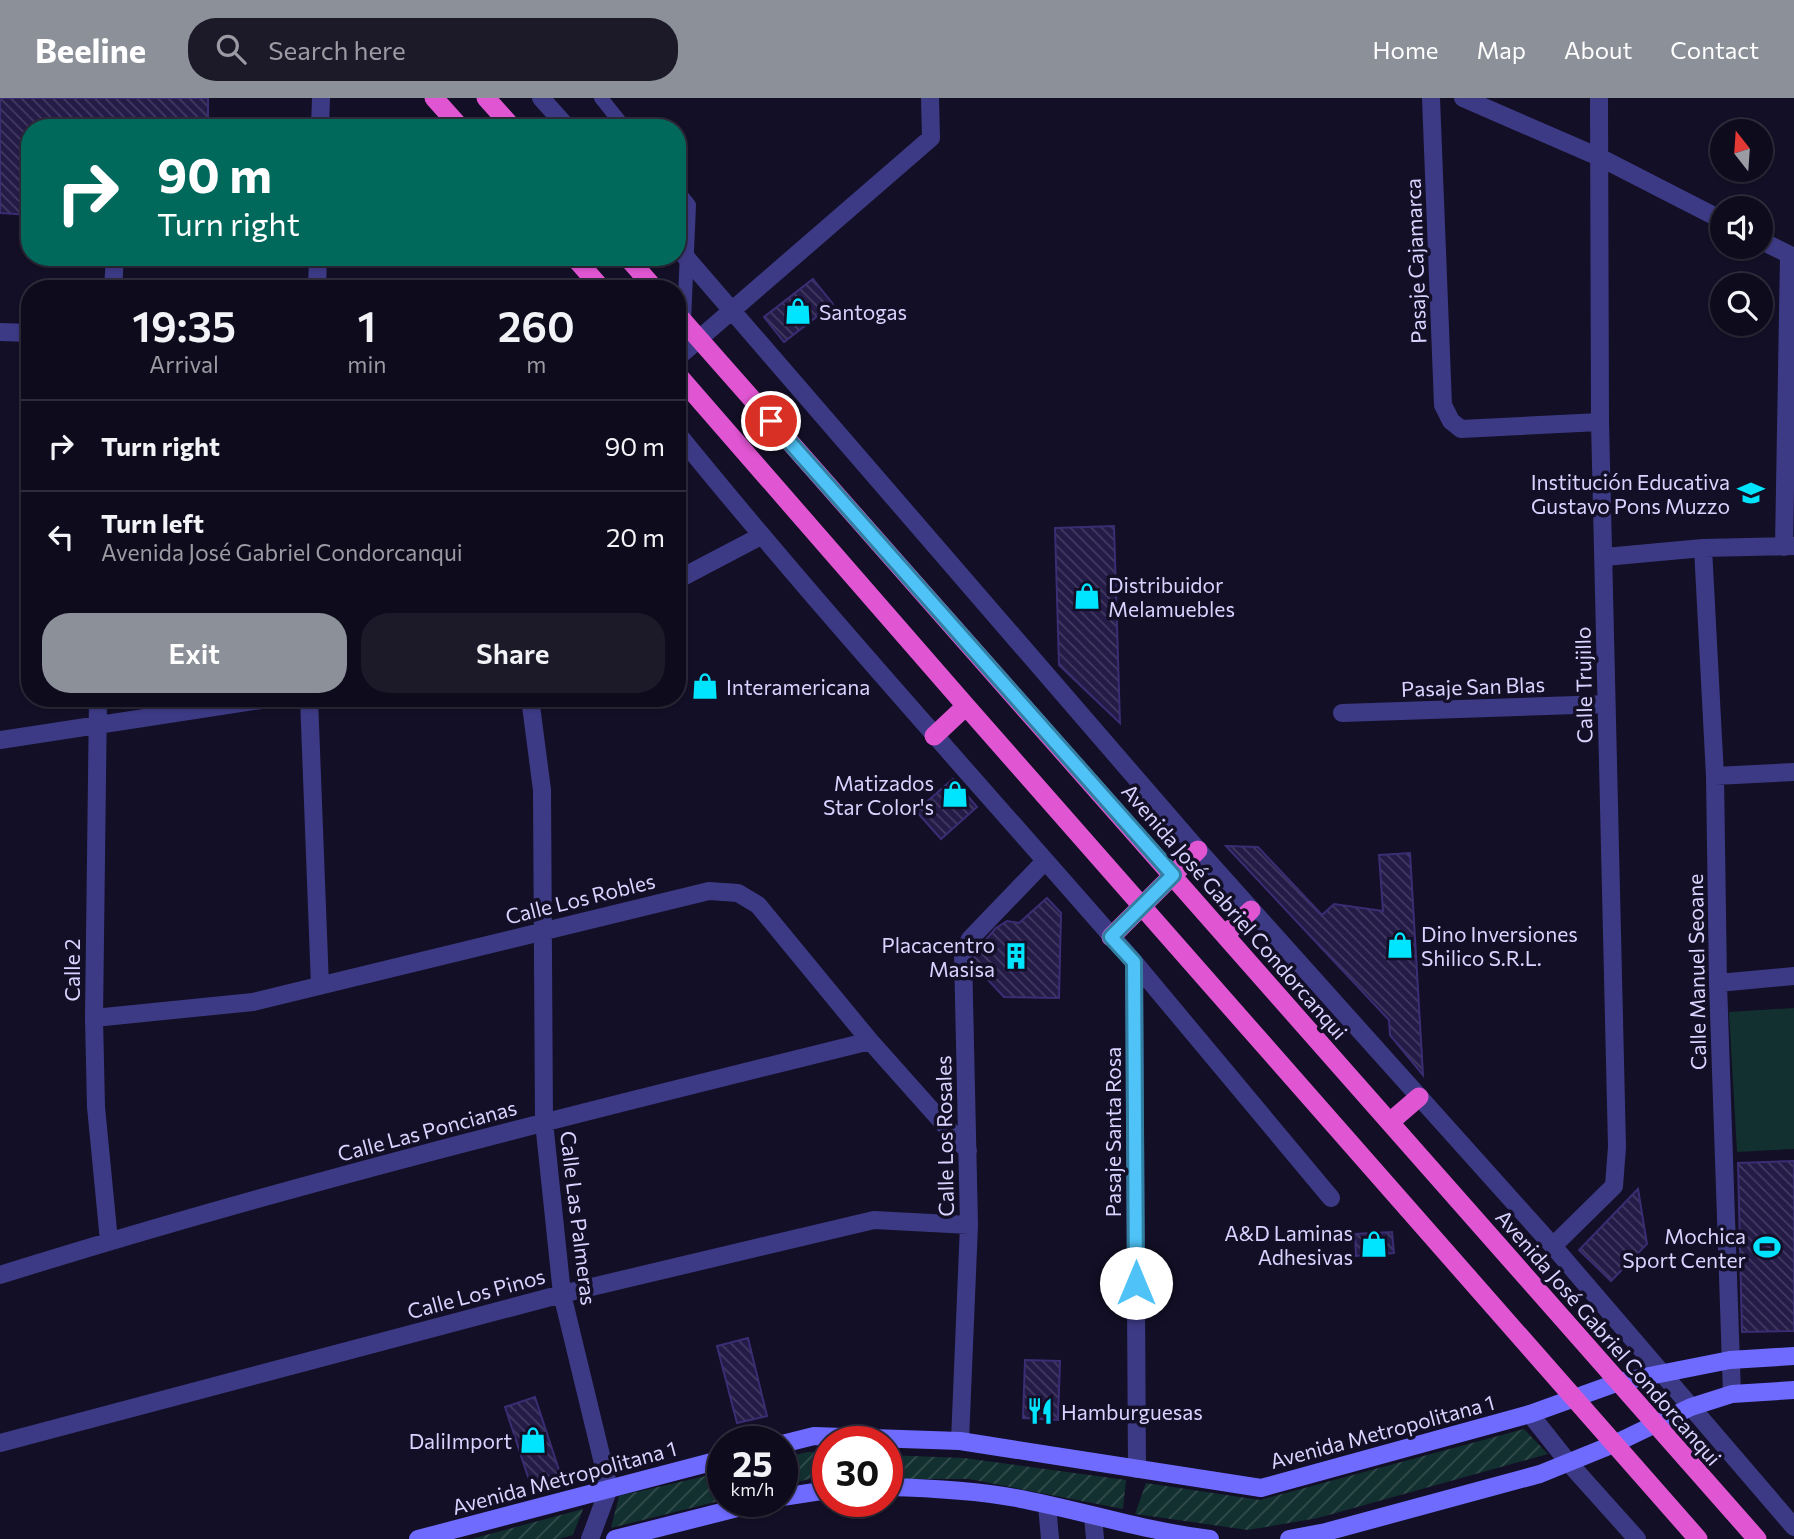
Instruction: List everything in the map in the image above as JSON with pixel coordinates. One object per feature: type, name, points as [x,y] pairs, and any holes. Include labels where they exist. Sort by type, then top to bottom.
[{"type":"highway","points":[[435,98],[453,119]]},
{"type":"highway","points":[[486,98],[505,119]]},
{"type":"highway","points":[[582,266],[594,280]]},
{"type":"highway","points":[[635,266],[647,280]]},
{"type":"highway","name":"Avenida José Gabriel Condorcanqui","points":[[686,325],[1757,1539]]},
{"type":"highway","points":[[686,384],[1698,1539]]},
{"type":"highway","points":[[933,736],[966,706]]},
{"type":"highway","points":[[1111,937],[1198,850]]},
{"type":"highway","points":[[1225,935],[1251,910]]},
{"type":"highway","points":[[1390,1122],[1419,1097]]},
{"type":"main road","name":"Avenida Metropolitana 1","points":[[798,1440],[814,1436],[960,1441],[1261,1488],[1530,1414],[1619,1382],[1730,1360],[1794,1356]]},
{"type":"main road","points":[[1289,1539],[1326,1532],[1540,1474],[1614,1444],[1691,1407],[1732,1394],[1794,1390]]},
{"type":"main road","name":"Avenida Metropolitana 1","points":[[418,1539],[707,1463]]},
{"type":"main road","points":[[903,1488],[975,1491],[1150,1529],[1210,1539]]},
{"type":"main road","points":[[615,1539],[707,1516]]},
{"type":"street","points":[[320,119],[321,98]]},
{"type":"street","points":[[541,98],[560,119]]},
{"type":"street","points":[[686,349],[931,138],[930,98]]},
{"type":"street","name":"Pasaje Cajamarca","points":[[1432,98],[1443,405],[1451,421],[1461,429],[1600,422]]},
{"type":"street","points":[[1463,98],[1599,157],[1710,214]]},
{"type":"street","name":"Calle Trujillo","points":[[1553,1246],[1614,1186],[1616,1133],[1600,422],[1599,98]]},
{"type":"street","points":[[1605,557],[1703,548],[1789,547],[1792,256],[1773,246]]},
{"type":"street","points":[[686,258],[1198,850],[1553,1246],[1794,1527]]},
{"type":"street","points":[[0,332],[21,333]]},
{"type":"street","points":[[686,444],[761,537],[933,736],[1134,962],[1331,1198]]},
{"type":"street","points":[[686,575],[761,537]]},
{"type":"street","name":"Calle Manuel Seoane","points":[[1703,548],[1715,776],[1718,983],[1732,1394]]},
{"type":"street","name":"Pasaje San Blas","points":[[1342,713],[1606,704]]},
{"type":"street","name":"Calle 2","points":[[98,707],[94,1018],[96,1107],[109,1241]]},
{"type":"street","points":[[0,740],[217,707]]},
{"type":"street","points":[[309,707],[320,986]]},
{"type":"street","name":"Calle Las Palmeras","points":[[531,707],[542,790],[544,1122],[562,1294],[609,1488]]},
{"type":"street","points":[[1715,776],[1794,772]]},
{"type":"street","name":"Calle Los Rosales","points":[[960,1441],[970,1225],[963,954],[970,939],[1045,861]]},
{"type":"street","name":"Calle Los Robles","points":[[94,1018],[253,1002],[709,891],[738,893],[758,905],[870,1041],[968,1151]]},
{"type":"street","name":"Pasaje Santa Rosa","points":[[1134,962],[1137,1469]]},
{"type":"street","points":[[1718,983],[1794,976]]},
{"type":"street","name":"Calle Las Poncianas","points":[[0,1275],[109,1241],[544,1122],[870,1041]]},
{"type":"street","name":"Calle Los Pinos","points":[[0,1443],[562,1294],[874,1220],[970,1225]]},
{"type":"street","points":[[1530,1414],[1568,1462],[1637,1539]]},
{"type":"street","points":[[590,1539],[609,1488]]},
{"type":"street","points":[[1047,1505],[1050,1539]]},
{"type":"street","points":[[1093,1516],[1095,1539]]},
{"type":"lane","points":[[601,98],[618,119]]},
{"type":"lane","points":[[686,201],[689,205],[686,223]]},
{"type":"green space","points":[[1794,1008],[1794,1149],[1737,1152],[1729,1012]]},
{"type":"green space","points":[[1524,1429],[1548,1454],[1318,1518],[1248,1530],[1135,1514],[1146,1483],[1260,1500]]},
{"type":"green space","points":[[812,1452],[812,1478],[798,1482],[798,1454]]},
{"type":"green space","points":[[903,1456],[964,1458],[1126,1480],[1123,1509],[969,1479],[903,1479]]},
{"type":"green space","points":[[707,1476],[707,1504],[611,1528],[619,1496]]},
{"type":"green space","points":[[583,1509],[573,1535],[559,1539],[471,1539]]},
{"type":"building","points":[[0,98],[208,98],[208,119],[21,119],[21,214],[0,213]]},
{"type":"building","name":"Santogas","points":[[813,279],[833,304],[784,342],[764,317]]},
{"type":"building","name":"Distribuidor Melamuebles","points":[[1114,526],[1120,723],[1059,665],[1055,528]]},
{"type":"building","points":[[953,779],[977,807],[941,839],[916,811]]},
{"type":"building","points":[[1226,846],[1258,847],[1322,915],[1334,904],[1383,911],[1379,855],[1410,853],[1423,1075],[1390,1035],[1389,1020]]},
{"type":"building","name":"Placacentro Masisa","points":[[1047,898],[1061,913],[1059,998],[1004,997],[975,966],[974,956],[996,928],[1007,921],[1019,923]]},
{"type":"building","name":"Mochica Sport Center","points":[[1794,1161],[1794,1331],[1742,1332],[1738,1163]]},
{"type":"building","points":[[1638,1189],[1647,1244],[1611,1281],[1579,1250]]},
{"type":"building","name":"A&D Laminas Adhesivas","points":[[1392,1232],[1394,1253],[1356,1256],[1355,1234]]},
{"type":"building","points":[[748,1338],[767,1416],[737,1423],[717,1346]]},
{"type":"building","points":[[1025,1360],[1060,1361],[1058,1420],[1023,1418]]},
{"type":"building","name":"DaliImport","points":[[535,1397],[560,1473],[530,1483],[505,1407]]},
{"type":"place","name":"Santogas","points":[[798,311]]},
{"type":"place","name":"Institución Educativa Gustavo Pons Muzzo","points":[[1751,493]]},
{"type":"place","name":"Distribuidor Melamuebles","points":[[1087,596]]},
{"type":"place","name":"Interamericana","points":[[705,686]]},
{"type":"place","name":"Matizados Star Color's","points":[[955,794]]},
{"type":"place","name":"Dino Inversiones Shilico S.R.L.","points":[[1400,945]]},
{"type":"place","name":"Placacentro Masisa","points":[[1016,956]]},
{"type":"place","name":"A&D Laminas Adhesivas","points":[[1374,1244]]},
{"type":"place","name":"Mochica Sport Center","points":[[1767,1247]]},
{"type":"place","name":"Hamburguesas","points":[[1040,1411]]},
{"type":"place","name":"DaliImport","points":[[533,1440]]},
{"type":"route","points":[[771,421],[1173,875],[1111,937],[1134,962],[1136,1283]]}]
